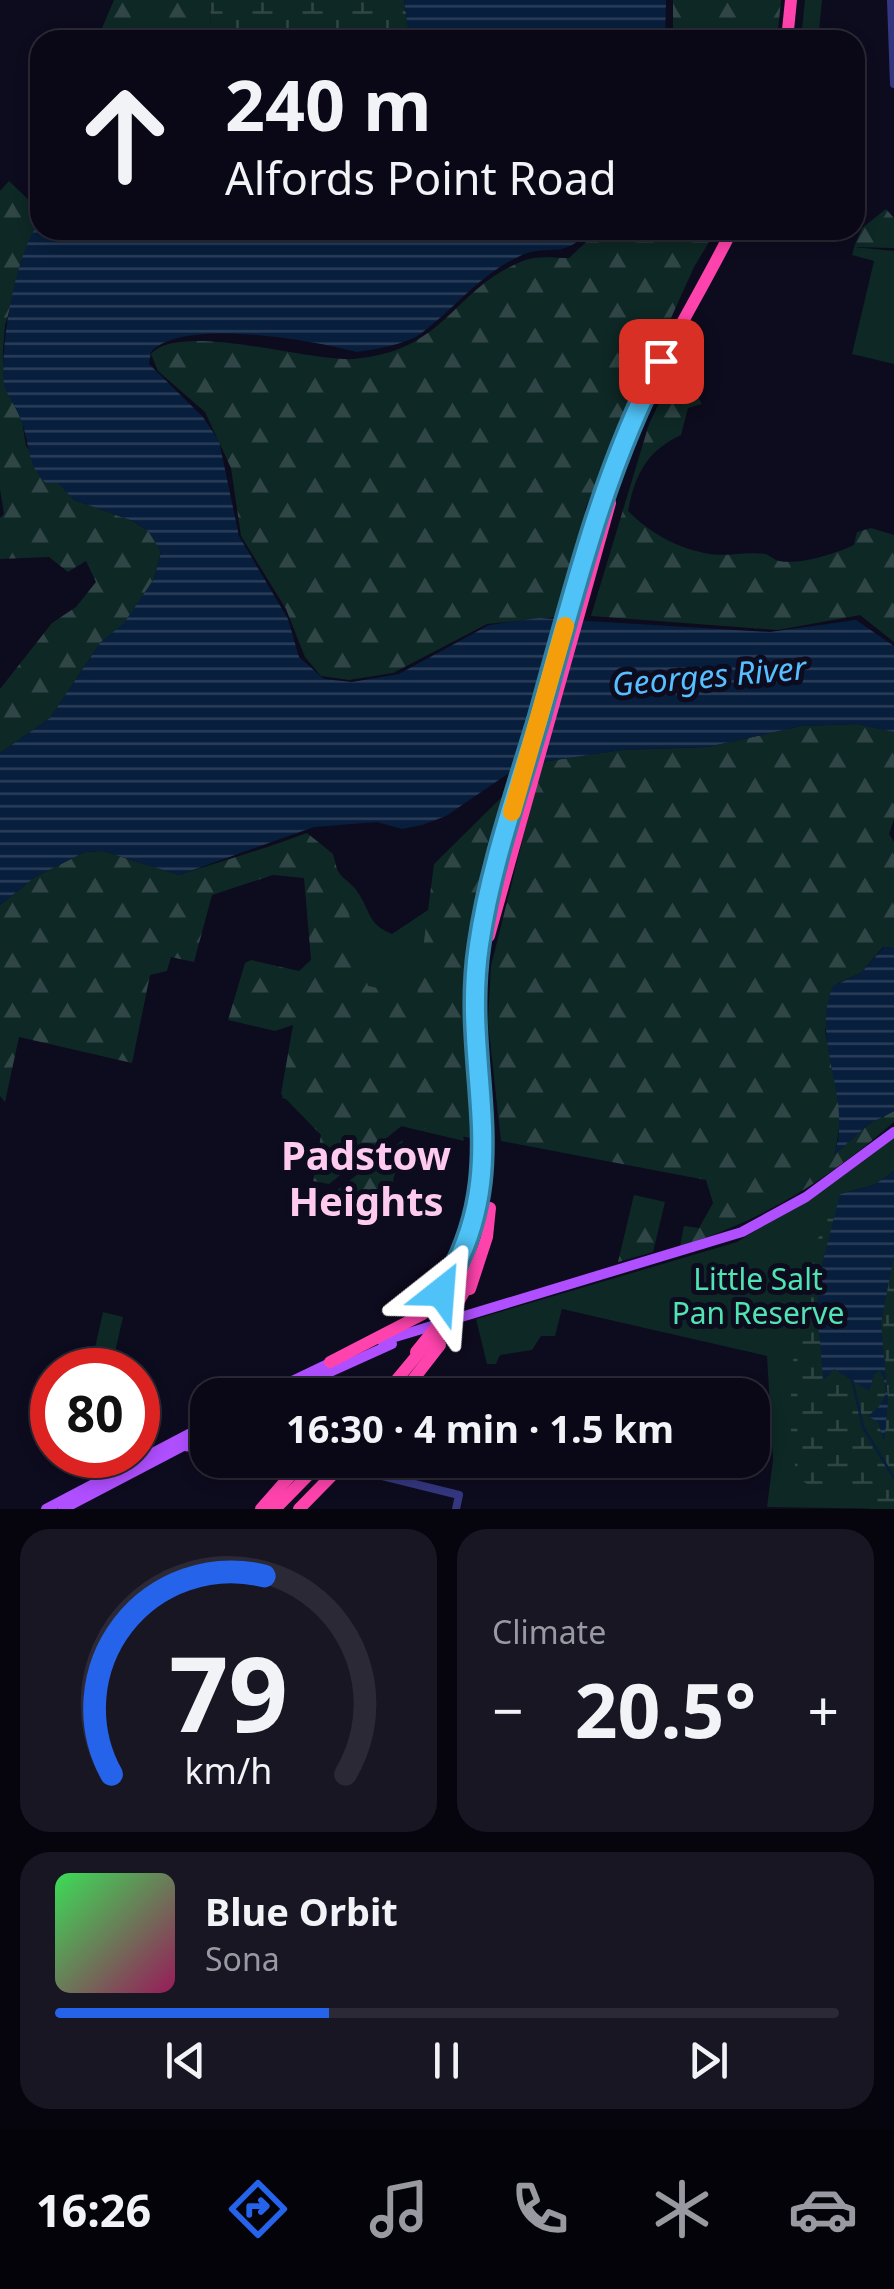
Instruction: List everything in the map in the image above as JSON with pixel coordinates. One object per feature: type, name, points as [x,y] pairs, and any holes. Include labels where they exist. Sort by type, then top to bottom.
[{"type":"highway","points":[[792,30],[795,0]]},
{"type":"highway","points":[[397,1378],[459,1289],[479,1222],[485,1149],[474,1025],[476,970],[484,916],[595,538],[641,401],[727,240]]},
{"type":"highway","points":[[595,538],[648,403],[735,240]]},
{"type":"highway","points":[[414,1378],[436,1346],[490,1208],[494,1151],[483,1030],[483,977],[492,917],[516,813]]},
{"type":"highway","points":[[447,1248],[459,1289]]},
{"type":"highway","points":[[331,1366],[418,1318],[459,1289]]},
{"type":"highway","points":[[408,1378],[436,1346]]},
{"type":"highway","points":[[391,1378],[417,1353]]},
{"type":"highway","points":[[261,1509],[288,1478]]},
{"type":"highway","points":[[276,1509],[311,1478]]},
{"type":"highway","points":[[286,1509],[314,1478]]},
{"type":"highway","points":[[299,1509],[319,1478]]},
{"type":"main road","points":[[302,1378],[422,1326],[606,1273],[766,1221],[894,1132]]},
{"type":"main road","points":[[309,1378],[331,1366]]},
{"type":"main road","points":[[46,1509],[190,1438]]},
{"type":"main road","points":[[63,1509],[190,1441]]},
{"type":"main road","points":[[182,1446],[190,1447]]},
{"type":"street","points":[[891,0],[894,84]]},
{"type":"street","points":[[386,1478],[459,1495],[456,1509]]},
{"type":"green space","points":[[114,0],[211,0],[210,30],[101,30]]},
{"type":"green space","points":[[211,0],[404,0],[408,30],[210,30]]},
{"type":"green space","points":[[673,0],[781,0],[778,30],[673,30]]},
{"type":"green space","points":[[805,0],[822,0],[819,30],[802,30]]},
{"type":"green space","points":[[9,181],[30,201],[31,240],[5,325],[3,351],[4,384],[22,421],[26,446],[74,500],[133,521],[149,532],[161,551],[154,579],[124,624],[100,643],[50,718],[0,753],[0,689],[52,623],[76,607],[96,582],[86,561],[68,572],[49,557],[0,559],[0,518],[4,514],[0,489],[0,191]]},
{"type":"green space","points":[[886,209],[894,218],[894,248],[854,247],[857,240],[865,240],[865,226]]},
{"type":"green space","points":[[588,240],[710,240],[694,267],[585,509],[585,533],[557,617],[487,624],[393,673],[349,680],[321,676],[305,657],[286,609],[241,536],[231,468],[205,412],[158,371],[151,354],[166,345],[189,341],[333,358],[385,354],[430,332],[499,273],[528,259],[569,258]]},
{"type":"green space","points":[[854,247],[894,251],[894,364],[852,354],[874,261],[852,255]]},
{"type":"green space","points":[[678,364],[702,404],[688,408],[681,435],[659,448],[644,465],[628,511],[655,533],[698,552],[765,554],[788,562],[817,558],[854,545],[857,532],[871,528],[894,535],[894,642],[860,615],[778,630],[591,616],[649,424]]},
{"type":"green space","points":[[857,724],[894,732],[894,819],[889,834],[894,842],[894,948],[883,947],[861,973],[838,983],[825,1031],[841,1115],[835,1154],[869,1124],[894,1111],[894,1122],[793,1196],[739,1224],[680,1246],[684,1226],[699,1228],[713,1203],[706,1180],[501,1141],[488,1022],[491,966],[542,762],[622,750],[707,747],[802,726]]},
{"type":"green space","points":[[510,789],[463,984],[470,1138],[404,1124],[329,1184],[313,1181],[321,1135],[281,1094],[293,1025],[275,1031],[228,1020],[245,963],[251,960],[299,971],[311,960],[304,878],[273,875],[212,895],[194,962],[171,957],[167,971],[150,975],[132,1063],[19,1037],[5,1102],[0,1096],[0,905],[35,877],[85,852],[103,851],[179,875],[307,833],[333,854],[368,986],[417,996],[434,864]]},
{"type":"green space","points":[[336,867],[357,891],[374,921],[392,934],[428,910],[464,1141],[282,1098]]},
{"type":"green space","name":"Little Salt Pan Reserve","points":[[894,1138],[894,1171],[874,1185],[840,1194],[846,1373],[894,1256],[894,1509],[767,1507],[773,1459],[767,1356],[562,1309],[555,1336],[541,1336],[532,1350],[500,1355],[496,1364],[487,1364],[476,1319],[737,1242],[833,1183]]},
{"type":"green space","points":[[403,1140],[388,1202],[337,1190]]},
{"type":"green space","points":[[836,1194],[840,1194],[823,1261],[815,1319],[822,1371],[824,1378],[833,1368],[846,1373],[864,1390],[880,1371],[885,1396],[869,1416],[878,1422],[884,1441],[888,1402],[882,1307],[894,1256],[894,1509],[870,1509],[848,1485],[813,1487],[803,1481],[796,1468],[791,1385],[801,1297],[811,1258]]},
{"type":"green space","points":[[634,1195],[665,1202],[653,1252],[618,1262]]},
{"type":"green space","points":[[103,1312],[123,1317],[116,1348],[95,1348]]},
{"type":"water","points":[[404,0],[666,0],[665,30],[408,30]]},
{"type":"water","name":"Georges River","points":[[30,238],[579,240],[564,248],[532,252],[507,262],[423,332],[391,346],[356,352],[280,337],[218,333],[167,341],[151,352],[149,364],[203,417],[219,441],[239,536],[288,619],[299,657],[324,679],[352,682],[399,674],[489,625],[539,618],[770,632],[856,620],[894,646],[894,732],[857,724],[802,726],[707,747],[622,750],[542,762],[506,775],[446,816],[422,825],[402,829],[377,822],[314,827],[179,875],[103,851],[85,852],[35,877],[0,905],[0,753],[50,718],[100,643],[124,623],[154,579],[161,552],[149,532],[133,521],[74,500],[58,483],[46,483],[32,461],[21,420],[4,385],[3,368],[7,324]]},
{"type":"water","points":[[884,947],[894,948],[894,1111],[869,1124],[834,1155],[839,1112],[828,1049],[827,1007],[833,986],[861,973]]},
{"type":"water","points":[[894,1171],[894,1256],[881,1323],[888,1402],[884,1442],[878,1422],[868,1416],[884,1396],[880,1371],[874,1374],[869,1391],[834,1369],[824,1380],[815,1319],[823,1261],[840,1194],[874,1185]]},
{"type":"waterway","points":[[851,1375],[863,1427],[894,1478]]},
{"type":"slow traffic","points":[[512,812],[565,626]]},
{"type":"district","name":"Padstow Heights","points":[[366,1177]]},
{"type":"route","points":[[441,1292],[473,1227],[485,1149],[474,1009],[476,961],[486,904],[601,503],[630,426],[661,361]]}]
